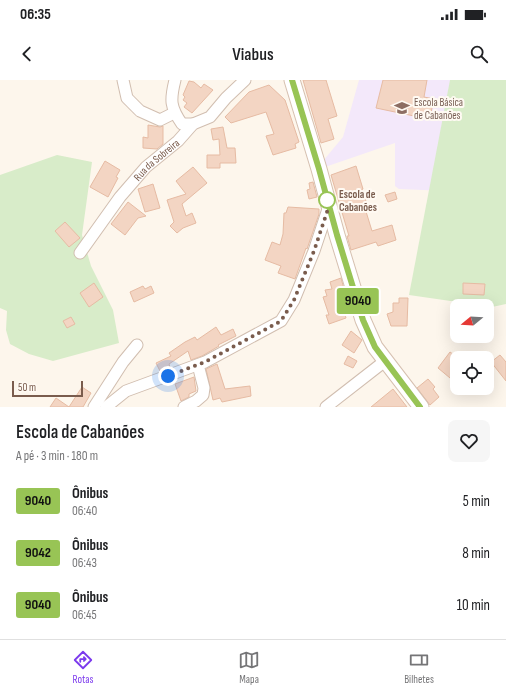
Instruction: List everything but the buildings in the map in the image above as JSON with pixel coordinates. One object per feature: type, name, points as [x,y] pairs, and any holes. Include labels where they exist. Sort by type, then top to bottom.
[{"type":"street","points":[[123,80],[127,98],[140,111],[160,120],[174,113]]},
{"type":"street","points":[[175,80],[171,97],[174,113],[182,124],[192,124]]},
{"type":"street","name":"Rua da Sobreira","points":[[80,252],[120,197],[146,167],[178,141],[192,124],[210,116],[245,80]]},
{"type":"street","points":[[292,80],[363,320],[375,347],[420,407]]},
{"type":"street","points":[[106,407],[126,391],[198,365],[281,321],[294,300],[314,251],[329,206]]},
{"type":"street","points":[[94,407],[123,362],[136,345]]},
{"type":"street","points":[[326,407],[385,361]]},
{"type":"street","points":[[184,407],[196,401],[203,395],[204,388],[198,365]]},
{"type":"shaded area","name":"Escola Básica de Cabanões","points":[[359,80],[455,80],[447,191],[399,189],[395,186],[395,143],[325,167],[323,161],[343,137]]},
{"type":"green space","points":[[450,80],[506,80],[506,304],[494,307],[494,299],[450,299],[450,301],[409,295]]},
{"type":"green space","points":[[57,155],[92,162],[82,235],[91,266],[113,310],[119,343],[53,361],[29,354],[10,344],[6,330],[7,311],[0,308],[0,175]]},
{"type":"bus line","name":"9040","points":[[292,80],[363,320],[375,347],[420,407]]},
{"type":"place","name":"Escola Básica de Cabanões","points":[[402,108]]},
{"type":"place","name":"Escola de Cabanões","points":[[327,200]]},
{"type":"route","points":[[168,376],[205,362],[281,321],[294,300],[314,251],[326,218],[329,206],[327,200]]}]
